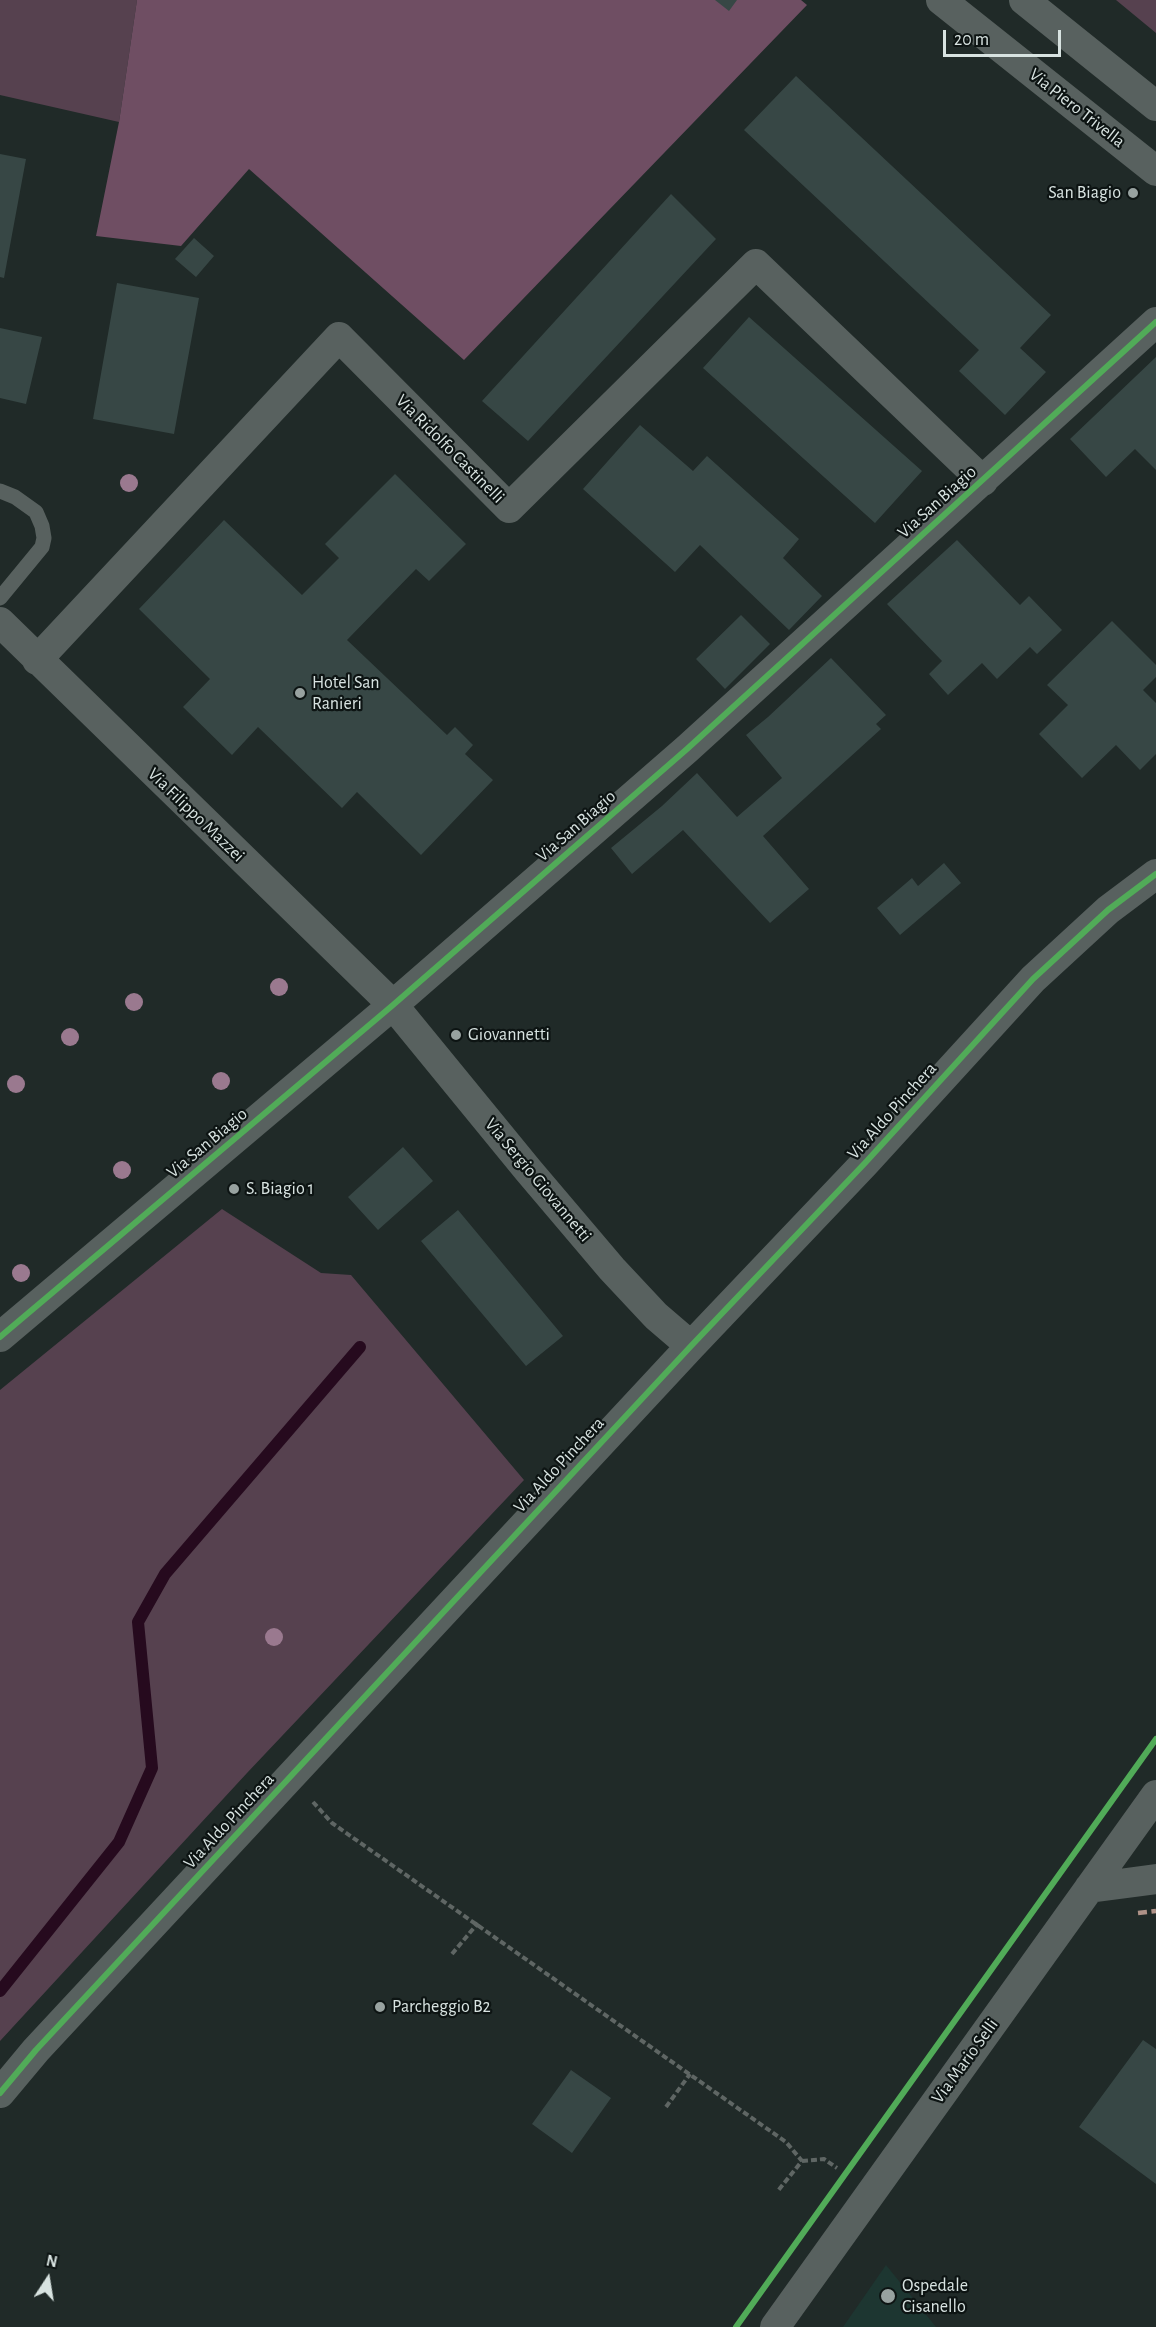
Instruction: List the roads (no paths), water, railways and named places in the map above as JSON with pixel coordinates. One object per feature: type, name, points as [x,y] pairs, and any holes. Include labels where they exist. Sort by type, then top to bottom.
[{"type":"street","name":"Via Piero Trivella","points":[[941,0],[1156,171]]},
{"type":"street","points":[[1024,0],[1156,106]]},
{"type":"street","name":"Via Ridolfo Castinelli","points":[[37,660],[339,336],[509,508],[756,264],[983,481]]},
{"type":"street","name":"Via San Biagio","points":[[0,1337],[393,1005],[687,749],[1156,322]]},
{"type":"street","name":"Via Filippo Mazzei","points":[[0,622],[393,1005]]},
{"type":"street","name":"Via Aldo Pinchera","points":[[0,2093],[44,2041],[1033,979],[1068,944],[1156,874]]},
{"type":"street","name":"Via Sergio Giovannetti","points":[[393,1005],[612,1269],[656,1316],[691,1346]]},
{"type":"street","name":"Via Mario Selli","points":[[775,2327],[1156,1795]]},
{"type":"street","points":[[1089,1888],[1156,1880]]},
{"type":"lane","points":[[0,491],[15,497],[36,512],[44,538],[42,547],[0,598]]},
{"type":"waterway","points":[[0,1991],[119,1842],[152,1768],[138,1622],[165,1574],[360,1347]]},
{"type":"place","name":"San Biagio","points":[[1133,193]]},
{"type":"place","name":"Hotel San Ranieri","points":[[300,693]]},
{"type":"place","name":"Giovannetti","points":[[456,1035]]},
{"type":"place","name":"S. Biagio 1","points":[[234,1189]]},
{"type":"place","name":"Parcheggio B2","points":[[380,2007]]},
{"type":"place","name":"Ospedale Cisanello","points":[[888,2296]]}]
